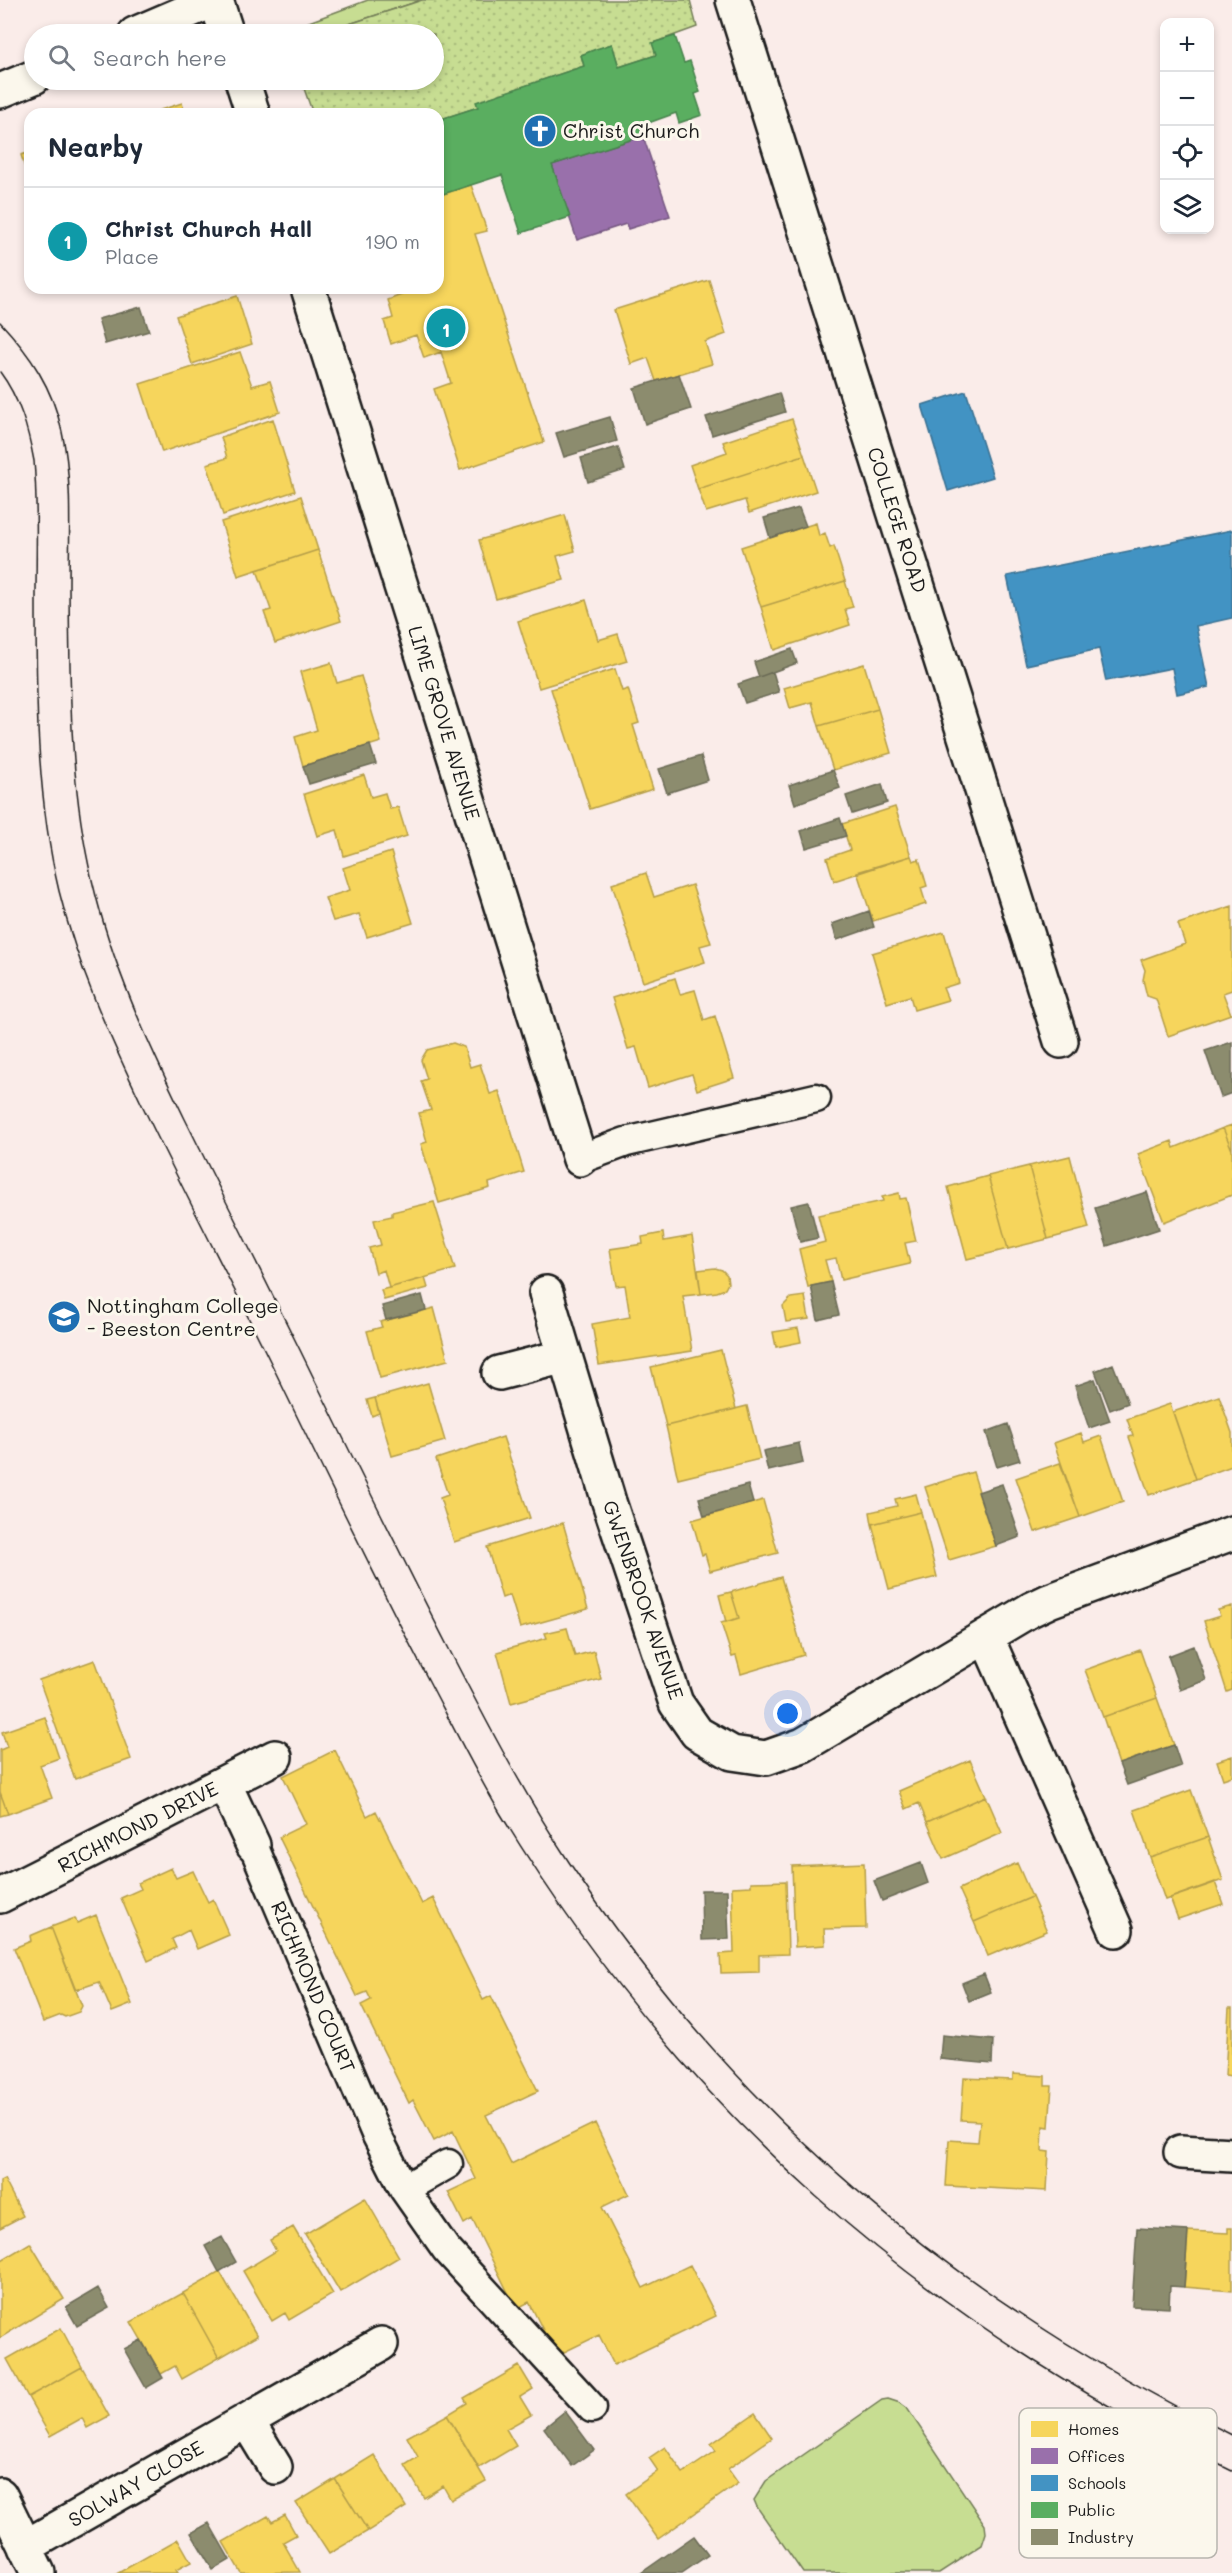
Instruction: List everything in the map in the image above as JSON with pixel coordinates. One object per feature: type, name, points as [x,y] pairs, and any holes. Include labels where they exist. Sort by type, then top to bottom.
[{"type":"street","points":[[159,24],[215,0],[223,24]]},
{"type":"street","name":"COLLEGE ROAD","points":[[733,0],[1061,1041]]},
{"type":"street","points":[[0,91],[24,81]]},
{"type":"street","points":[[245,90],[251,108]]},
{"type":"street","name":"LIME GROVE AVENUE","points":[[310,294],[580,1158]]},
{"type":"street","name":"GWENBROOK AVENUE","points":[[546,1293],[609,1502],[676,1703],[697,1733],[707,1741],[732,1753],[766,1758],[788,1752],[828,1732],[986,1636],[1049,1601],[1232,1533]]},
{"type":"street","points":[[499,1374],[565,1356]]},
{"type":"street","points":[[986,1636],[1116,1930]]},
{"type":"street","name":"RICHMOND DRIVE","points":[[0,1896],[275,1757]]},
{"type":"street","name":"RICHMOND COURT","points":[[224,1783],[253,1845]]},
{"type":"street","points":[[1182,2152],[1232,2155]]},
{"type":"street","name":"SOLWAY CLOSE","points":[[31,2560],[247,2421],[381,2344]]},
{"type":"street","points":[[247,2421],[275,2467]]},
{"type":"street","points":[[0,2495],[31,2560]]},
{"type":"lane","points":[[580,1158],[626,1142],[816,1098]]},
{"type":"lane","name":"RICHMOND COURT","points":[[253,1845],[376,2134],[404,2189],[446,2249],[592,2408]]},
{"type":"lane","points":[[404,2189],[448,2164]]},
{"type":"green space","points":[[368,0],[422,0],[349,24],[304,24]]},
{"type":"green space","points":[[422,0],[690,0],[697,27],[653,43],[656,55],[619,67],[612,44],[581,55],[584,66],[477,102],[478,107],[444,118],[444,108],[311,108],[305,90],[444,90],[444,24],[349,24]]},
{"type":"green space","points":[[888,2399],[907,2408],[985,2525],[986,2533],[982,2545],[939,2573],[803,2573],[754,2500],[766,2481],[882,2400]]},
{"type":"building: Homes","points":[[182,103],[183,108],[167,108]]},
{"type":"building: Homes","points":[[471,185],[487,231],[475,234],[544,442],[460,470],[434,389],[451,383],[441,352],[424,358],[416,335],[391,344],[384,321],[393,318],[388,300],[404,294],[444,294],[444,194]]},
{"type":"building: Homes","points":[[709,280],[726,334],[705,342],[712,364],[656,381],[648,358],[631,364],[614,310]]},
{"type":"building: Homes","points":[[237,296],[252,344],[192,364],[176,316]]},
{"type":"building: Homes","points":[[240,352],[252,386],[270,381],[280,412],[162,452],[140,384]]},
{"type":"building: Homes","points":[[273,419],[295,491],[223,515],[207,464],[227,458],[221,437]]},
{"type":"building: Homes","points":[[792,419],[804,455],[698,489],[690,465],[727,452],[723,442]]},
{"type":"building: Homes","points":[[804,455],[816,491],[749,513],[745,500],[706,512],[698,489]]},
{"type":"building: Homes","points":[[301,496],[318,550],[238,576],[221,522]]},
{"type":"building: Homes","points":[[565,515],[575,551],[557,556],[564,580],[496,599],[479,540]]},
{"type":"building: Homes","points":[[816,523],[819,536],[825,533],[830,548],[834,546],[845,581],[761,607],[741,547]]},
{"type":"building: Homes","points":[[318,550],[341,621],[275,643],[264,612],[271,610],[257,570]]},
{"type":"building: Homes","points":[[845,581],[853,607],[845,609],[850,625],[774,650],[761,607]]},
{"type":"building: Homes","points":[[586,600],[598,640],[618,634],[627,661],[539,688],[518,621]]},
{"type":"building: Homes","points":[[331,663],[337,683],[361,676],[381,742],[303,766],[295,737],[317,730],[300,672]]},
{"type":"building: Homes","points":[[864,664],[878,709],[819,726],[812,702],[790,708],[784,688]]},
{"type":"building: Homes","points":[[615,669],[622,691],[628,689],[639,723],[633,725],[653,789],[590,809],[551,689]]},
{"type":"building: Homes","points":[[878,709],[891,753],[833,770],[819,726]]},
{"type":"building: Homes","points":[[364,775],[371,797],[385,793],[390,809],[398,807],[407,836],[344,856],[337,830],[317,836],[304,794]]},
{"type":"building: Homes","points":[[895,807],[911,856],[834,881],[827,858],[850,850],[842,824]]},
{"type":"building: Homes","points":[[391,852],[413,923],[367,937],[359,914],[333,921],[325,898],[350,890],[343,868]]},
{"type":"building: Homes","points":[[911,856],[913,861],[919,859],[927,886],[921,888],[926,904],[873,921],[857,872]]},
{"type":"building: Homes","points":[[646,873],[654,897],[692,885],[711,943],[700,946],[705,962],[643,982],[612,884]]},
{"type":"building: Homes","points":[[1232,906],[1232,990],[1223,993],[1231,1014],[1168,1036],[1156,999],[1147,996],[1143,980],[1145,970],[1141,960],[1185,944],[1178,924]]},
{"type":"building: Homes","points":[[944,932],[959,983],[943,988],[948,1000],[914,1010],[910,996],[887,1003],[872,953]]},
{"type":"building: Homes","points":[[675,978],[680,994],[695,990],[704,1020],[715,1016],[734,1078],[697,1090],[692,1074],[648,1088],[636,1047],[628,1049],[612,998]]},
{"type":"building: Homes","points":[[453,1043],[464,1047],[470,1067],[480,1064],[490,1094],[499,1091],[524,1172],[489,1183],[490,1188],[439,1203],[421,1144],[427,1142],[419,1113],[431,1110],[421,1081],[427,1079],[421,1060],[427,1050]]},
{"type":"building: Homes","points":[[1232,1125],[1232,1150],[1223,1128]]},
{"type":"building: Homes","points":[[1223,1128],[1232,1150],[1232,1195],[1164,1222],[1138,1154],[1172,1141],[1174,1148]]},
{"type":"building: Homes","points":[[1070,1156],[1089,1228],[1048,1239],[1029,1166]]},
{"type":"building: Homes","points":[[1029,1166],[1048,1239],[1008,1249],[988,1176]]},
{"type":"building: Homes","points":[[988,1176],[1008,1249],[967,1259],[948,1187]]},
{"type":"building: Homes","points":[[899,1193],[900,1199],[906,1198],[916,1241],[905,1243],[910,1264],[841,1280],[836,1258],[825,1260],[831,1282],[808,1287],[799,1249],[825,1242],[818,1215],[883,1201],[882,1197]]},
{"type":"building: Homes","points":[[434,1202],[455,1269],[389,1288],[384,1270],[376,1273],[369,1248],[381,1245],[374,1220],[392,1216],[392,1212]]},
{"type":"building: Homes","points":[[663,1233],[664,1241],[692,1236],[701,1294],[683,1296],[692,1351],[599,1365],[592,1324],[630,1317],[625,1285],[616,1286],[610,1249],[643,1244],[642,1237]]},
{"type":"building: Homes","points":[[715,1268],[727,1275],[728,1283],[725,1289],[701,1294],[698,1270]]},
{"type":"building: Homes","points":[[425,1278],[428,1288],[384,1300],[381,1290]]},
{"type":"building: Homes","points":[[805,1296],[809,1319],[786,1322],[783,1306],[791,1298]]},
{"type":"building: Homes","points":[[434,1308],[448,1360],[380,1378],[367,1331],[382,1327],[380,1322]]},
{"type":"building: Homes","points":[[798,1328],[801,1342],[776,1347],[773,1332]]},
{"type":"building: Homes","points":[[721,1350],[736,1409],[666,1426],[651,1367]]},
{"type":"building: Homes","points":[[428,1383],[445,1441],[392,1456],[375,1398]]},
{"type":"building: Homes","points":[[1219,1396],[1232,1433],[1232,1466],[1196,1479],[1173,1412]]},
{"type":"building: Homes","points":[[375,1398],[379,1413],[372,1416],[367,1400]]},
{"type":"building: Homes","points":[[1170,1404],[1196,1479],[1149,1495],[1129,1437],[1133,1436],[1127,1419]]},
{"type":"building: Homes","points":[[747,1406],[760,1459],[678,1479],[666,1426]]},
{"type":"building: Homes","points":[[1081,1433],[1084,1442],[1101,1436],[1123,1502],[1080,1517],[1054,1443]]},
{"type":"building: Homes","points":[[503,1437],[530,1518],[454,1542],[440,1498],[448,1495],[436,1459]]},
{"type":"building: Homes","points":[[1060,1463],[1080,1517],[1035,1532],[1016,1478]]},
{"type":"building: Homes","points":[[973,1472],[996,1546],[949,1560],[925,1487]]},
{"type":"building: Homes","points":[[916,1494],[921,1512],[872,1524],[870,1512],[897,1506],[895,1499]]},
{"type":"building: Homes","points":[[763,1500],[778,1553],[710,1571],[705,1554],[702,1555],[692,1520]]},
{"type":"building: Homes","points":[[921,1512],[937,1577],[889,1589],[872,1524]]},
{"type":"building: Homes","points":[[563,1523],[588,1609],[520,1628],[510,1595],[502,1598],[487,1547]]},
{"type":"building: Homes","points":[[781,1577],[804,1655],[741,1674],[736,1656],[732,1657],[721,1623],[739,1618],[731,1592]]},
{"type":"building: Homes","points":[[731,1592],[739,1618],[726,1622],[719,1595]]},
{"type":"building: Homes","points":[[1232,1606],[1232,1690],[1227,1692],[1204,1621],[1220,1616],[1218,1610]]},
{"type":"building: Homes","points":[[567,1628],[575,1656],[594,1651],[601,1679],[511,1703],[497,1652],[547,1638],[545,1633]]},
{"type":"building: Homes","points":[[1140,1650],[1157,1698],[1103,1717],[1085,1670]]},
{"type":"building: Homes","points":[[95,1660],[131,1759],[75,1779],[39,1680]]},
{"type":"building: Homes","points":[[1157,1698],[1174,1745],[1119,1764],[1103,1717]]},
{"type":"building: Homes","points":[[45,1717],[59,1758],[40,1765],[52,1798],[8,1814],[0,1792],[0,1750],[7,1747],[2,1732]]},
{"type":"building: Homes","points":[[335,1750],[367,1816],[376,1811],[422,1904],[433,1898],[483,2000],[491,1996],[538,2091],[486,2115],[511,2164],[595,2123],[629,2194],[602,2207],[643,2288],[690,2265],[716,2316],[614,2365],[599,2335],[556,2356],[529,2302],[516,2309],[472,2219],[464,2224],[448,2192],[476,2179],[453,2131],[434,2141],[413,2100],[409,2103],[361,2005],[371,2000],[367,1992],[357,1996],[279,1837],[306,1824],[283,1776]]},
{"type":"building: Homes","points":[[1232,1756],[1232,1776],[1223,1779],[1217,1761]]},
{"type":"building: Homes","points":[[970,1760],[986,1796],[927,1822],[919,1803],[906,1809],[899,1791]]},
{"type":"building: Homes","points":[[1191,1790],[1208,1837],[1150,1857],[1134,1810]]},
{"type":"building: Homes","points":[[0,1792],[8,1814],[0,1816]]},
{"type":"building: Homes","points":[[986,1796],[1002,1833],[943,1859],[927,1822]]},
{"type":"building: Homes","points":[[1208,1837],[1223,1880],[1165,1900],[1150,1857]]},
{"type":"building: Homes","points":[[864,1863],[866,1928],[824,1929],[825,1945],[795,1947],[792,1866]]},
{"type":"building: Homes","points":[[1017,1863],[1032,1897],[974,1922],[959,1889]]},
{"type":"building: Homes","points":[[171,1868],[176,1878],[193,1871],[208,1902],[213,1899],[229,1935],[197,1949],[189,1930],[172,1939],[176,1948],[148,1961],[121,1898],[141,1889],[138,1883]]},
{"type":"building: Homes","points":[[786,1881],[788,1954],[759,1955],[759,1972],[721,1973],[720,1954],[734,1953],[732,1887],[751,1886],[751,1882]]},
{"type":"building: Homes","points":[[1215,1882],[1223,1904],[1178,1919],[1170,1898]]},
{"type":"building: Homes","points":[[1032,1897],[1047,1931],[988,1956],[974,1922]]},
{"type":"building: Homes","points":[[96,1915],[132,2004],[112,2012],[99,1982],[75,1990],[51,1927],[75,1918],[77,1923]]},
{"type":"building: Homes","points":[[51,1927],[82,2006],[79,2012],[65,2017],[61,2015],[43,2022],[14,1948],[31,1941],[30,1936]]},
{"type":"building: Homes","points":[[1229,2008],[1232,2008],[1232,2076],[1225,2075]]},
{"type":"building: Homes","points":[[1013,2074],[1045,2076],[1045,2086],[1052,2086],[1049,2127],[1043,2126],[1042,2151],[1049,2152],[1047,2191],[946,2186],[949,2140],[978,2142],[980,2121],[961,2120],[964,2078],[1013,2080]]},
{"type":"building: Homes","points":[[4,2179],[23,2216],[0,2228],[0,2181]]},
{"type":"building: Homes","points":[[365,2198],[399,2257],[340,2292],[305,2234]]},
{"type":"building: Homes","points":[[293,2227],[333,2294],[289,2320],[285,2313],[272,2321],[243,2271],[276,2251],[270,2240]]},
{"type":"building: Homes","points":[[1228,2228],[1232,2228],[1232,2291],[1184,2287],[1188,2231],[1228,2233]]},
{"type":"building: Homes","points":[[30,2243],[64,2299],[0,2338],[0,2261]]},
{"type":"building: Homes","points":[[220,2272],[257,2336],[219,2358],[183,2293]]},
{"type":"building: Homes","points":[[183,2293],[219,2358],[182,2379],[175,2366],[161,2374],[131,2322]]},
{"type":"building: Homes","points":[[61,2328],[82,2367],[28,2397],[7,2359]]},
{"type":"building: Homes","points":[[519,2366],[533,2389],[520,2397],[531,2415],[506,2429],[516,2446],[479,2468],[447,2415],[467,2403],[464,2398]]},
{"type":"building: Homes","points":[[82,2367],[109,2416],[87,2428],[82,2418],[50,2436],[28,2397]]},
{"type":"building: Homes","points":[[755,2413],[772,2438],[728,2469],[738,2483],[658,2539],[626,2494],[658,2471],[649,2458],[665,2447],[683,2473],[716,2451],[711,2444]]},
{"type":"building: Homes","points":[[447,2415],[486,2481],[451,2500],[443,2486],[424,2498],[405,2465],[418,2457],[407,2437]]},
{"type":"building: Homes","points":[[374,2455],[406,2507],[368,2531],[335,2479]]},
{"type":"building: Homes","points":[[335,2479],[368,2531],[329,2554],[296,2503]]},
{"type":"building: Homes","points":[[285,2515],[296,2535],[283,2542],[300,2572],[241,2573],[223,2542],[268,2516],[272,2522]]},
{"type":"building: Homes","points":[[178,2539],[191,2562],[176,2570],[178,2573],[118,2573]]},
{"type":"building: Offices","points":[[643,136],[670,216],[628,229],[626,224],[577,240],[552,165]]},
{"type":"building: Schools","points":[[966,391],[993,477],[948,491],[922,405]]},
{"type":"building: Schools","points":[[1232,530],[1232,618],[1196,626],[1209,687],[1177,694],[1172,668],[1106,681],[1099,649],[1026,665],[1007,576]]},
{"type":"building: Public","name":"Christ Church","points":[[675,36],[684,63],[690,61],[700,92],[695,94],[702,115],[679,123],[676,113],[640,126],[643,136],[552,165],[570,217],[521,233],[502,175],[444,194],[444,118],[478,107],[476,102],[584,66],[581,55],[596,49],[612,44],[619,67],[656,55],[652,43]]},
{"type":"building: Industry","points":[[141,307],[149,331],[105,344],[98,319]]},
{"type":"building: Industry","points":[[679,374],[691,409],[645,424],[634,388]]},
{"type":"building: Industry","points":[[779,393],[785,412],[712,435],[706,417]]},
{"type":"building: Industry","points":[[610,417],[617,441],[564,457],[556,433]]},
{"type":"building: Industry","points":[[618,447],[625,470],[588,482],[581,458]]},
{"type":"building: Industry","points":[[799,508],[806,526],[770,538],[764,518]]},
{"type":"building: Industry","points":[[792,649],[797,663],[759,677],[754,662]]},
{"type":"building: Industry","points":[[773,672],[779,692],[745,703],[738,684]]},
{"type":"building: Industry","points":[[370,745],[376,764],[309,784],[303,766]]},
{"type":"building: Industry","points":[[701,756],[708,780],[667,793],[659,769]]},
{"type":"building: Industry","points":[[833,770],[840,788],[795,804],[789,785]]},
{"type":"building: Industry","points":[[882,784],[887,803],[852,814],[846,796]]},
{"type":"building: Industry","points":[[840,818],[846,836],[806,848],[801,831]]},
{"type":"building: Industry","points":[[869,911],[874,927],[837,940],[832,924]]},
{"type":"building: Industry","points":[[1232,1042],[1232,1093],[1221,1097],[1205,1051]]},
{"type":"building: Industry","points":[[1147,1192],[1159,1229],[1107,1246],[1095,1208]]},
{"type":"building: Industry","points":[[809,1202],[818,1238],[800,1242],[791,1206]]},
{"type":"building: Industry","points":[[831,1282],[839,1315],[818,1320],[811,1286]]},
{"type":"building: Industry","points":[[422,1295],[426,1310],[386,1320],[382,1306]]},
{"type":"building: Industry","points":[[1113,1364],[1128,1403],[1110,1410],[1095,1371]]},
{"type":"building: Industry","points":[[1095,1379],[1110,1421],[1089,1428],[1075,1386]]},
{"type":"building: Industry","points":[[1008,1424],[1020,1460],[997,1467],[986,1432]]},
{"type":"building: Industry","points":[[799,1443],[803,1463],[768,1471],[763,1451]]},
{"type":"building: Industry","points":[[1002,1484],[1020,1537],[996,1546],[978,1492]]},
{"type":"building: Industry","points":[[748,1485],[753,1503],[704,1516],[699,1498]]},
{"type":"building: Industry","points":[[1194,1646],[1206,1680],[1180,1690],[1168,1656]]},
{"type":"building: Industry","points":[[1174,1745],[1181,1766],[1127,1785],[1119,1764]]},
{"type":"building: Industry","points":[[921,1863],[928,1883],[882,1901],[874,1881]]},
{"type":"building: Industry","points":[[701,1890],[727,1890],[729,1939],[702,1940]]},
{"type":"building: Industry","points":[[984,1974],[991,1992],[969,2001],[962,1983]]},
{"type":"building: Industry","points":[[942,2035],[993,2040],[992,2064],[940,2059]]},
{"type":"building: Industry","points":[[1137,2228],[1188,2231],[1184,2287],[1170,2286],[1169,2308],[1132,2306]]},
{"type":"building: Industry","points":[[222,2237],[236,2262],[219,2272],[205,2246]]},
{"type":"building: Industry","points":[[98,2288],[109,2308],[77,2326],[66,2307]]},
{"type":"building: Industry","points":[[141,2340],[163,2378],[146,2388],[124,2349]]},
{"type":"building: Industry","points":[[565,2411],[594,2450],[572,2466],[544,2428]]},
{"type":"building: Industry","points":[[209,2523],[230,2560],[213,2570],[191,2533]]},
{"type":"building: Industry","points":[[694,2536],[708,2555],[682,2573],[641,2573]]},
{"type":"tram line","points":[[0,322],[39,372],[53,401],[62,432],[68,470],[70,509],[70,660],[75,770],[84,844],[92,880],[120,972],[144,1032],[185,1119],[411,1575],[521,1784],[569,1862],[635,1955],[706,2041],[781,2120],[861,2194],[946,2262],[1036,2324],[1132,2382],[1181,2408]]},
{"type":"tram line","points":[[0,372],[13,393],[22,415],[34,461],[37,708],[42,782],[51,855],[59,891],[85,975],[131,1082],[349,1523],[464,1749],[500,1813],[571,1921],[647,2020],[729,2112],[816,2197],[911,2275],[1011,2346],[1113,2408]]},
{"type":"tram line","points":[[1217,2427],[1232,2435]]},
{"type":"tram line","points":[[1217,2463],[1232,2471]]},
{"type":"place","name":"Christ Church","points":[[540,131]]},
{"type":"place","name":"Christ Church Hall","points":[[446,328]]},
{"type":"place","name":"Nottingham College - Beeston Centre","points":[[64,1317]]}]
